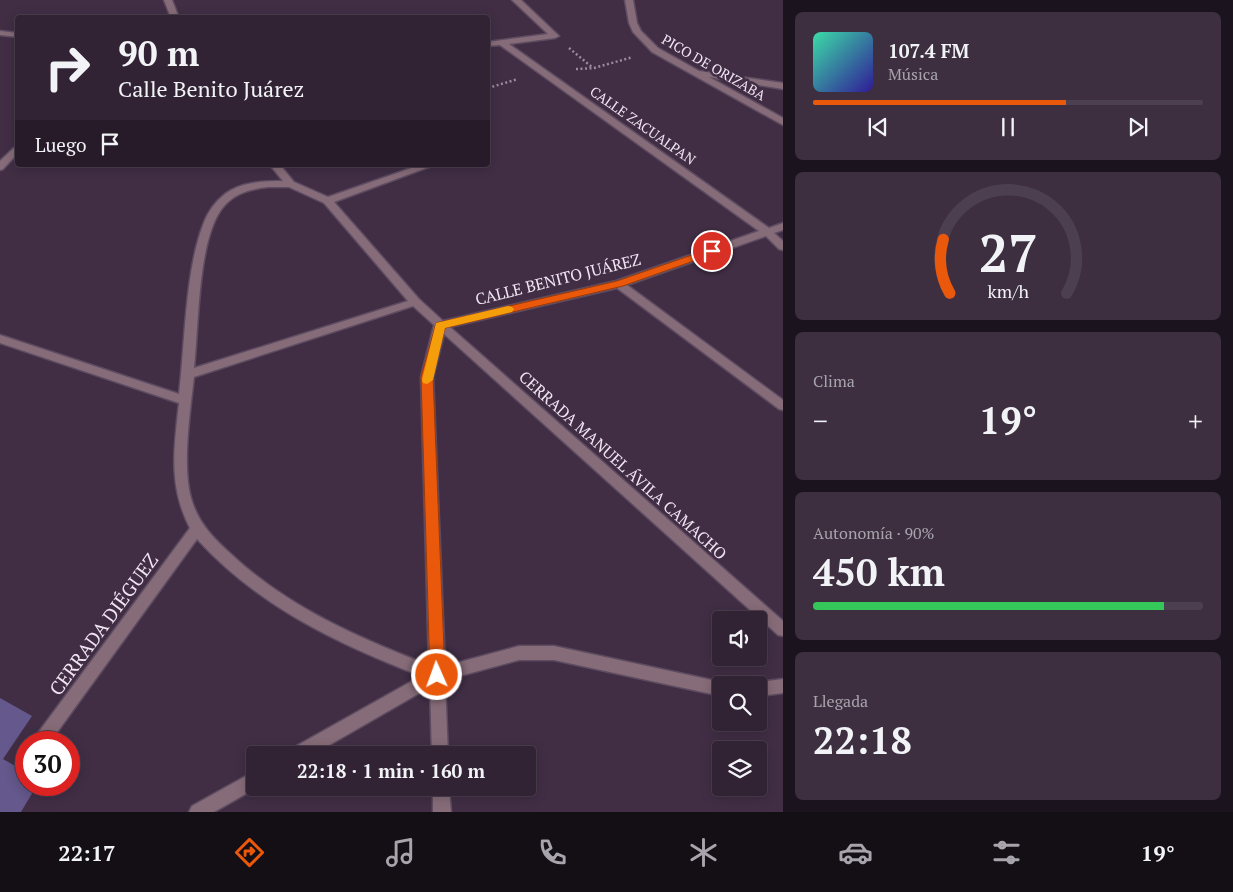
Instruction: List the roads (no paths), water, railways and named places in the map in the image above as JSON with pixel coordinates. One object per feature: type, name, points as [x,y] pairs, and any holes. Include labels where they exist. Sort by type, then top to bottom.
[{"type":"street","points":[[168,0],[174,15]]},
{"type":"street","points":[[490,44],[555,36],[516,0]]},
{"type":"street","name":"PICO DE ORIZABA","points":[[629,0],[633,23],[637,32],[655,50],[783,122]]},
{"type":"street","points":[[0,33],[15,35]]},
{"type":"street","name":"CALLE ZACUALPAN","points":[[500,42],[768,232],[783,247]]},
{"type":"street","points":[[692,72],[783,86]]},
{"type":"street","points":[[0,167],[15,150]]},
{"type":"street","points":[[277,167],[291,184],[328,201],[423,167]]},
{"type":"street","points":[[291,184],[253,185],[237,190],[224,199],[207,225],[198,274],[184,400],[180,475],[184,503],[197,529],[231,564],[278,601],[374,652],[437,675]]},
{"type":"street","name":"CERRADA MANUEL ÁVILA CAMACHO","points":[[328,201],[414,302],[783,630]]},
{"type":"street","name":"CALLE BENITO JUÁREZ","points":[[440,325],[619,284],[783,226]]},
{"type":"street","points":[[619,284],[783,406]]},
{"type":"street","points":[[187,375],[414,302]]},
{"type":"street","points":[[440,325],[427,377],[440,746]]},
{"type":"street","points":[[0,339],[184,400]]},
{"type":"street","name":"CERRADA DIÉGUEZ","points":[[49,731],[197,529]]},
{"type":"street","points":[[313,746],[437,675],[519,653],[535,651],[554,652],[712,687]]},
{"type":"street","points":[[767,688],[783,686]]},
{"type":"street","points":[[198,812],[246,784]]},
{"type":"street","points":[[441,796],[442,812]]}]
